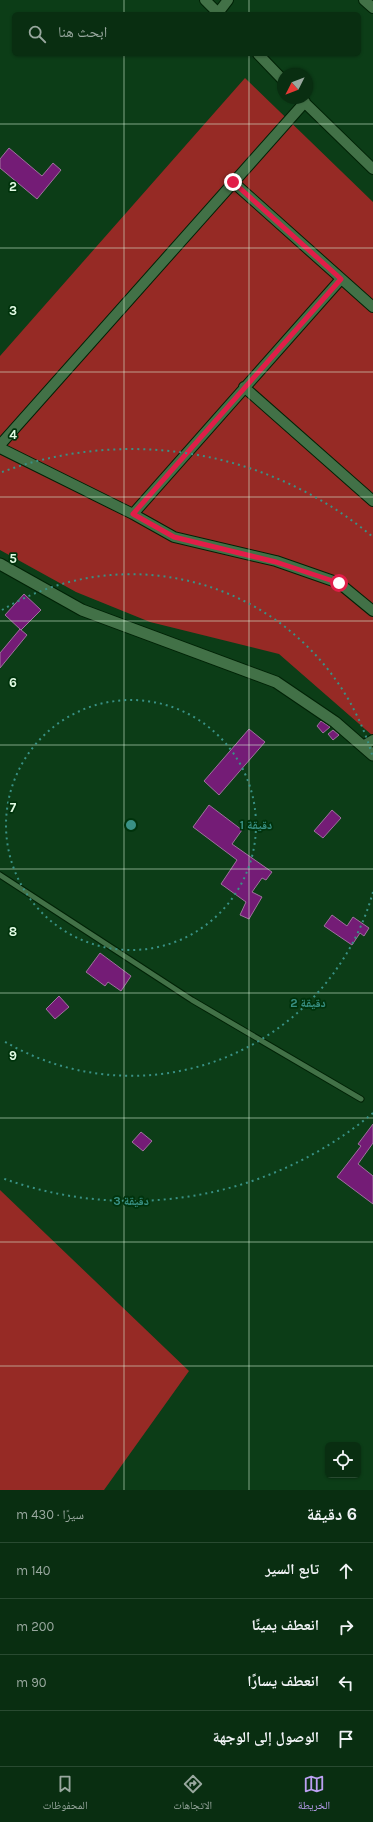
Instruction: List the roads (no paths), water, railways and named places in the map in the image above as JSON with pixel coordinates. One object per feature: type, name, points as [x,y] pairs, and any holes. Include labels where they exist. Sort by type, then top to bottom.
[{"type":"street","points":[[205,0],[216,12]]},
{"type":"street","points":[[219,12],[228,0]]},
{"type":"street","points":[[260,56],[277,74]]},
{"type":"street","points":[[299,104],[233,182],[0,447],[133,514],[174,537],[276,562],[339,583],[373,611]]},
{"type":"street","points":[[306,104],[373,169]]},
{"type":"street","points":[[233,182],[373,307]]},
{"type":"street","points":[[133,514],[341,279]]},
{"type":"street","points":[[244,387],[373,501]]},
{"type":"street","points":[[0,564],[82,610],[276,682],[335,722],[373,755]]},
{"type":"street","points":[[363,746],[373,740]]},
{"type":"lane","points":[[0,875],[192,1000],[361,1099]]}]
